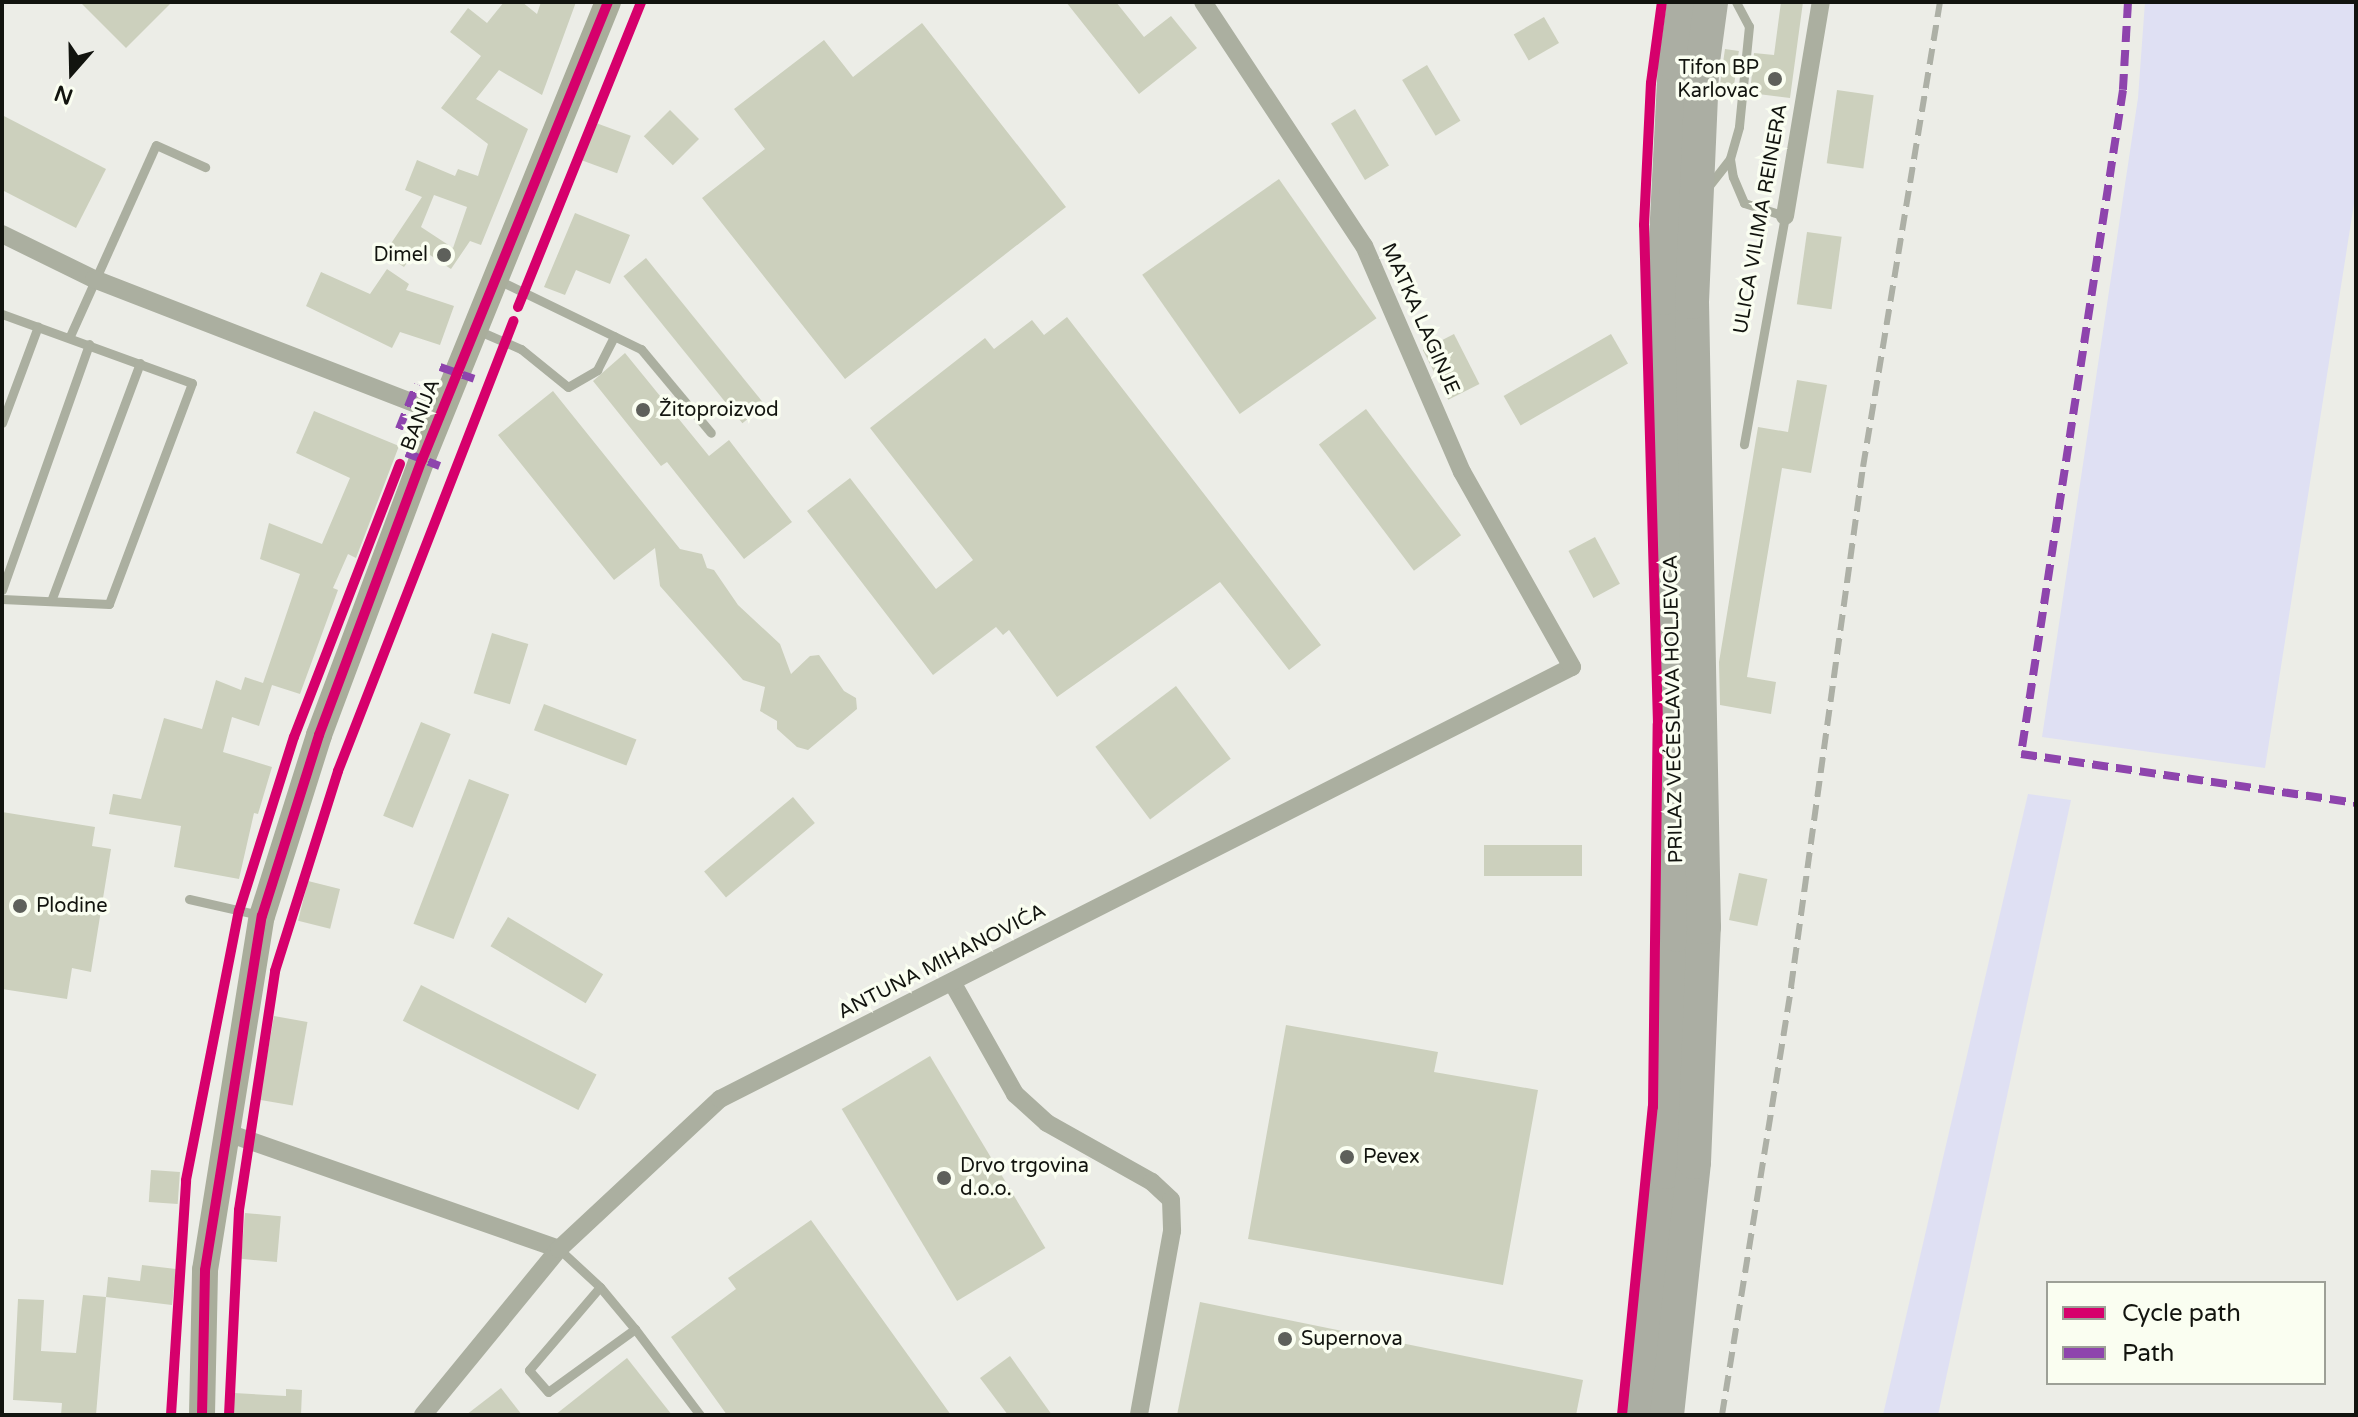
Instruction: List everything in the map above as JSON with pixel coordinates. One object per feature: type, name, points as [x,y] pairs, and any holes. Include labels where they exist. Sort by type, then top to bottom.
[{"type":"highway","name":"PRILAZ VEĆESLAVA HOLJEVCA","points":[[1639,1415],[1666,1172],[1677,935],[1663,298],[1675,64],[1684,2]]},
{"type":"highway","name":"PRILAZ VEĆESLAVA HOLJEVCA","points":[[1667,1415],[1694,1162],[1704,927],[1694,206],[1711,2]]},
{"type":"main road","name":"BANIJA","points":[[202,1415],[205,1270],[262,916],[319,735],[440,413],[608,2]]},
{"type":"street","name":"MATKA LAGINJE","points":[[1203,2],[1364,246],[1462,472],[1572,667]]},
{"type":"street","name":"ULICA VILIMA REINERA","points":[[1785,216],[1821,2]]},
{"type":"street","points":[[2,234],[94,279],[440,413]]},
{"type":"street","name":"ANTUNA MIHANOVIĆA","points":[[423,1415],[559,1249],[720,1099],[1572,667]]},
{"type":"street","points":[[952,982],[1015,1094],[1047,1123],[1152,1182],[1171,1200],[1172,1231],[1139,1415]]},
{"type":"street","points":[[225,1132],[559,1249]]},
{"type":"lane","points":[[1694,206],[1730,159],[1739,127],[1749,26],[1736,2]]},
{"type":"lane","points":[[70,336],[156,145],[205,167]]},
{"type":"lane","points":[[1730,159],[1744,203],[1785,216]]},
{"type":"lane","name":"ULICA VILIMA REINERA","points":[[1744,444],[1785,216]]},
{"type":"lane","points":[[495,279],[641,349],[711,433]]},
{"type":"lane","points":[[2,314],[70,336],[192,383],[109,604],[2,599]]},
{"type":"lane","points":[[2,423],[38,326]]},
{"type":"lane","points":[[474,329],[521,349],[568,387],[597,370],[614,336]]},
{"type":"lane","points":[[2,590],[89,344]]},
{"type":"lane","points":[[51,601],[140,363]]},
{"type":"lane","points":[[189,899],[262,916]]},
{"type":"lane","points":[[559,1249],[600,1287],[700,1415]]},
{"type":"lane","points":[[600,1287],[529,1370],[538,1381],[548,1392],[635,1329]]},
{"type":"shaded area","points":[[2145,2],[2356,2],[2356,191],[2265,768],[2042,737],[2138,98]]},
{"type":"shaded area","points":[[2028,794],[2071,800],[1938,1415],[1883,1415]]},
{"type":"building","points":[[80,2],[172,2],[126,48]]},
{"type":"building","points":[[504,2],[522,2],[537,14],[541,2],[576,2],[542,95],[499,70],[476,99],[528,129],[481,245],[470,241],[451,269],[418,247],[404,267],[384,254],[422,197],[405,190],[417,160],[455,176],[458,169],[478,176],[488,144],[441,108],[481,56],[450,32],[468,8],[487,23]],"holes":[[[434,195],[467,207],[453,248],[421,227]]]},
{"type":"building","points":[[1066,2],[1116,2],[1144,37],[1171,16],[1197,48],[1139,94]]},
{"type":"building","points":[[1781,2],[1803,2],[1790,98],[1750,93],[1754,53],[1774,55]]},
{"type":"building","points":[[1544,17],[1559,43],[1529,60],[1514,34]]},
{"type":"building","points":[[922,23],[1066,207],[845,379],[702,198],[765,149],[734,109],[824,40],[853,77]]},
{"type":"building","points":[[1725,49],[1739,51],[1733,91],[1719,89]]},
{"type":"building","points":[[1427,65],[1460,121],[1436,136],[1402,80]]},
{"type":"building","points":[[1837,90],[1874,95],[1863,168],[1827,163]]},
{"type":"building","points":[[1355,109],[1389,166],[1365,180],[1331,123]]},
{"type":"building","points":[[670,110],[699,139],[673,165],[644,136]]},
{"type":"building","points":[[2,115],[106,169],[76,228],[2,190]]},
{"type":"building","points":[[596,123],[631,136],[617,173],[582,161]]},
{"type":"building","points":[[1279,179],[1377,318],[1240,414],[1142,275]]},
{"type":"building","points":[[575,213],[630,235],[610,284],[576,270],[565,295],[544,287]]},
{"type":"building","points":[[1807,232],[1842,237],[1831,309],[1797,304]]},
{"type":"building","points":[[646,258],[765,405],[742,423],[623,276]]},
{"type":"building","points":[[387,269],[409,284],[406,290],[454,306],[440,345],[400,332],[392,348],[306,306],[321,272],[370,294]]},
{"type":"building","points":[[1067,317],[1321,645],[1289,670],[1220,582],[1057,697],[1009,630],[1003,635],[996,627],[933,675],[807,511],[850,478],[936,589],[973,560],[870,428],[985,338],[994,349],[1032,320],[1044,335]]},
{"type":"building","points":[[1454,334],[1479,384],[1448,400],[1423,350]]},
{"type":"building","points":[[1611,334],[1628,363],[1521,425],[1504,396]]},
{"type":"building","points":[[625,353],[709,456],[729,440],[792,522],[744,559],[667,462],[661,466],[593,381]]},
{"type":"building","points":[[1797,380],[1827,385],[1811,473],[1782,468],[1747,677],[1776,682],[1771,714],[1720,705],[1719,662],[1758,427],[1788,432]]},
{"type":"building","points":[[553,391],[680,549],[702,554],[707,568],[714,570],[738,605],[780,644],[791,674],[810,656],[819,655],[844,691],[856,698],[857,709],[808,750],[797,747],[777,729],[777,721],[760,711],[765,687],[743,680],[660,586],[655,548],[614,580],[498,435]]},
{"type":"building","points":[[1366,409],[1461,535],[1414,571],[1319,445]]},
{"type":"building","points":[[314,411],[399,446],[356,558],[348,554],[333,588],[338,590],[300,694],[272,685],[259,726],[232,717],[223,752],[272,767],[258,814],[254,813],[239,879],[174,867],[181,826],[109,814],[113,794],[141,799],[164,718],[202,729],[216,680],[241,690],[245,677],[263,683],[300,574],[260,559],[269,523],[322,544],[350,478],[296,453]]},
{"type":"building","points":[[1595,537],[1620,584],[1593,598],[1569,551]]},
{"type":"building","points":[[492,633],[528,644],[510,704],[474,693]]},
{"type":"building","points":[[1176,686],[1231,759],[1150,819],[1095,747]]},
{"type":"building","points":[[544,704],[636,739],[626,766],[534,730]]},
{"type":"building","points":[[421,722],[451,734],[413,828],[383,816]]},
{"type":"building","points":[[469,779],[509,794],[454,939],[413,924]]},
{"type":"building","points":[[793,797],[815,823],[726,898],[704,872]]},
{"type":"building","points":[[2,812],[95,827],[92,846],[111,849],[91,972],[72,968],[67,999],[2,989]]},
{"type":"building","points":[[1484,845],[1582,845],[1582,876],[1484,876]]},
{"type":"building","points":[[1739,873],[1767,879],[1757,926],[1729,920]]},
{"type":"building","points":[[308,881],[340,889],[330,929],[298,921]]},
{"type":"building","points":[[508,917],[603,974],[586,1003],[490,946]]},
{"type":"building","points":[[421,985],[597,1074],[578,1110],[403,1021]]},
{"type":"building","points":[[274,1016],[307,1022],[293,1106],[259,1100]]},
{"type":"building","name":"Pevex","points":[[1286,1025],[1438,1052],[1434,1072],[1538,1090],[1503,1285],[1248,1239]]},
{"type":"building","name":"Drvo trgovina d.o.o.","points":[[930,1056],[1045,1248],[957,1301],[842,1109]]},
{"type":"building","points":[[151,1170],[180,1172],[178,1204],[149,1202]]},
{"type":"building","points":[[245,1213],[281,1216],[277,1262],[241,1259]]},
{"type":"building","points":[[811,1220],[951,1415],[727,1415],[671,1337],[736,1289],[728,1278]]},
{"type":"building","points":[[142,1265],[176,1269],[172,1305],[106,1297],[108,1277],[140,1281]]},
{"type":"building","points":[[83,1295],[106,1297],[96,1415],[61,1415],[62,1403],[13,1400],[18,1299],[44,1300],[41,1351],[76,1353]]},
{"type":"building","name":"Supernova","points":[[1200,1302],[1583,1380],[1576,1415],[1177,1415]]},
{"type":"building","points":[[1010,1356],[1052,1415],[1008,1415],[980,1378]]},
{"type":"building","points":[[627,1358],[672,1415],[555,1415]]},
{"type":"building","points":[[501,1388],[522,1415],[466,1415]]},
{"type":"building","points":[[286,1389],[302,1390],[301,1415],[233,1415],[234,1393],[286,1396]]},
{"type":"railway","points":[[1722,1415],[1791,987],[1863,467],[1940,2]]},
{"type":"marked path","points":[[2128,2],[2123,90],[2021,754],[2356,803]]},
{"type":"marked path","points":[[440,367],[474,379]]},
{"type":"marked path","points":[[399,429],[417,384]]},
{"type":"marked path","points":[[406,453],[440,466]]},
{"type":"cycle path","points":[[202,1415],[205,1270],[262,916],[319,735],[422,460],[608,2]]},
{"type":"cycle path","points":[[518,307],[641,2]]},
{"type":"cycle path","points":[[1622,1415],[1653,1107],[1658,724],[1644,225],[1651,83],[1662,2]]},
{"type":"cycle path","points":[[229,1415],[239,1210],[275,971],[338,771],[513,321]]},
{"type":"cycle path","points":[[171,1415],[186,1180],[239,911],[294,737],[400,464]]},
{"type":"place","name":"Tifon BP Karlovac","points":[[1775,79]]},
{"type":"place","name":"Dimel","points":[[444,255]]},
{"type":"place","name":"Žitoproizvod","points":[[643,410]]},
{"type":"place","name":"Plodine","points":[[20,906]]},
{"type":"place","name":"Pevex","points":[[1347,1157]]},
{"type":"place","name":"Drvo trgovina d.o.o.","points":[[944,1178]]},
{"type":"place","name":"Supernova","points":[[1285,1339]]}]
